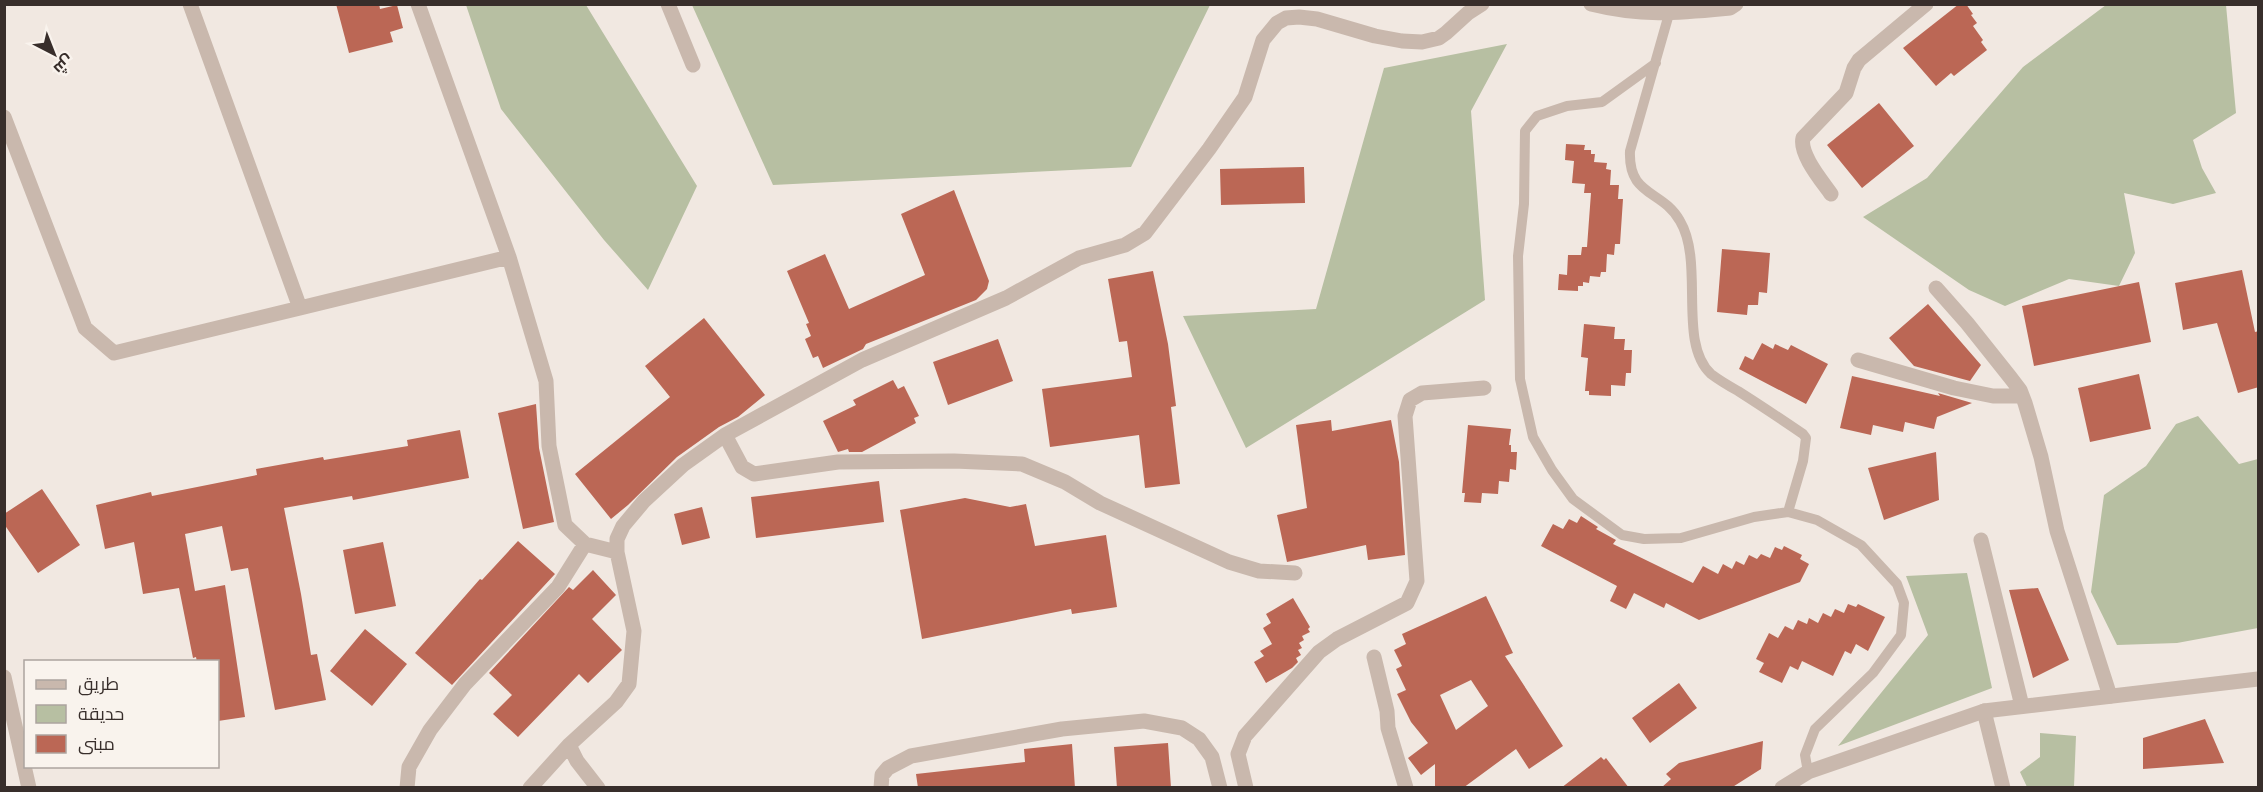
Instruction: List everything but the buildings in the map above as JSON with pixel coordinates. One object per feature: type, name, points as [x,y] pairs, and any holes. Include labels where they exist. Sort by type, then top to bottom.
[{"type":"street","points":[[190,4],[300,308]]},
{"type":"street","points":[[418,4],[509,257],[546,381],[549,446],[565,525],[585,544],[617,552]]},
{"type":"street","points":[[668,4],[693,65]]},
{"type":"street","points":[[530,788],[569,745],[616,702],[629,684],[634,631],[616,539],[623,526],[644,501],[683,465],[725,435],[862,360],[1006,298],[1079,258],[1125,245],[1145,233],[1209,149],[1245,97],[1263,40],[1277,24],[1287,18],[1317,20],[1375,36],[1422,42],[1439,38],[1482,4]]},
{"type":"street","points":[[1591,4],[1646,14],[1730,8],[1736,4]]},
{"type":"street","points":[[1831,194],[1808,161],[1802,142],[1803,138],[1841,99],[1859,60],[1926,4]]},
{"type":"street","points":[[4,117],[85,328],[114,353],[509,257]]},
{"type":"street","points":[[1936,288],[1967,323],[2010,377],[2022,396],[2041,457],[2057,531],[2110,696]]},
{"type":"street","points":[[1858,360],[1963,390],[1993,396],[2022,396]]},
{"type":"street","points":[[1246,788],[1238,754],[1245,736],[1319,652],[1336,639],[1407,603],[1417,581],[1405,416],[1410,400],[1422,393],[1484,388]]},
{"type":"street","points":[[725,435],[742,467],[754,474],[838,462],[954,461],[1022,464],[1065,482],[1101,503],[1229,561],[1258,571],[1295,573]]},
{"type":"street","points":[[1982,540],[2022,706]]},
{"type":"street","points":[[407,788],[409,767],[430,730],[465,684],[558,587],[585,544]]},
{"type":"street","points":[[1374,657],[1388,711],[1388,728],[1406,788]]},
{"type":"street","points":[[4,677],[24,766]]},
{"type":"street","points":[[1782,788],[1808,772],[1984,711],[2259,679]]},
{"type":"street","points":[[1984,711],[2003,788]]},
{"type":"street","points":[[881,788],[882,775],[888,768],[911,756],[1062,729],[1143,721],[1182,728],[1199,739],[1212,757],[1221,788]]},
{"type":"street","points":[[569,745],[577,761],[598,788]]},
{"type":"street","points":[[24,768],[29,788]]},
{"type":"lane","points":[[1669,14],[1630,151],[1629,168],[1639,185],[1662,202],[1680,220],[1689,244],[1695,349],[1710,373],[1806,438],[1803,461],[1788,512]]},
{"type":"lane","points":[[1656,63],[1602,102],[1566,106],[1537,116],[1525,131],[1524,204],[1518,256],[1520,379],[1533,437],[1552,471],[1573,499],[1626,536],[1644,539],[1681,538],[1754,517],[1788,512],[1817,520],[1861,545],[1897,584],[1904,603],[1901,635],[1873,673],[1815,729],[1805,755],[1808,772]]},
{"type":"green space","points":[[466,5],[586,5],[697,186],[648,290],[604,240],[501,109]]},
{"type":"green space","points":[[692,5],[1210,5],[1131,167],[773,185]]},
{"type":"green space","points":[[2106,5],[2226,5],[2236,113],[2193,140],[2202,168],[2216,193],[2173,204],[2124,193],[2135,253],[2119,286],[2069,279],[2005,306],[1969,290],[1863,217],[1927,178],[2023,67]]},
{"type":"green space","points":[[1507,44],[1471,111],[1485,300],[1246,448],[1183,316],[1316,309],[1384,68]]},
{"type":"green space","points":[[2198,416],[2239,464],[2258,459],[2258,628],[2177,643],[2117,645],[2091,592],[2104,495],[2146,466],[2176,424]]},
{"type":"green space","points":[[1967,573],[1992,688],[1838,746],[1928,635],[1906,576]]},
{"type":"green space","points":[[2040,733],[2076,736],[2074,787],[2027,787],[2020,772],[2040,757]]}]
